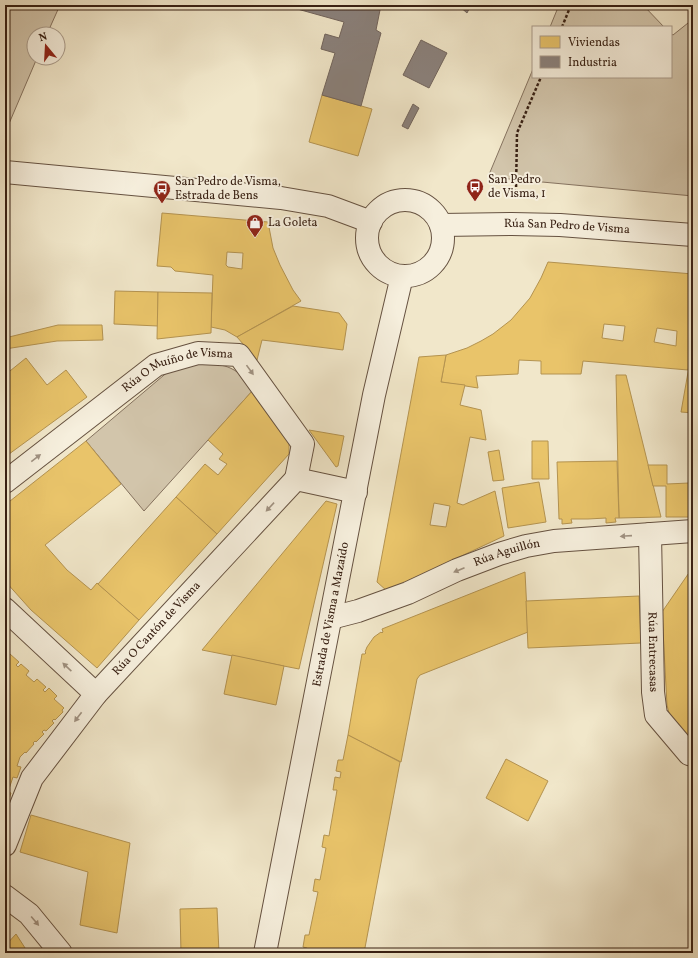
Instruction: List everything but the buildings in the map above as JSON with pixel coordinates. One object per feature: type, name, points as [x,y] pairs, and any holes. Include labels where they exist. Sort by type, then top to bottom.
[{"type":"street","points":[[5,172],[282,198],[328,206],[371,222]]},
{"type":"street","points":[[412,201],[422,204],[437,217],[441,225],[443,244],[440,253],[435,262],[421,273],[412,276],[392,274],[383,269],[370,253],[368,233],[371,222],[384,207],[393,203],[412,201]]},
{"type":"street","name":"Rúa San Pedro de Visma","points":[[441,225],[560,225],[693,235]]},
{"type":"street","name":"Estrada de Visma a Mazaído","points":[[265,953],[374,395],[402,276]]},
{"type":"street","name":"Rúa O Muíño de Visma","points":[[5,482],[156,365],[198,353],[239,355],[303,444],[296,479]]},
{"type":"street","points":[[296,479],[356,492]]},
{"type":"street","name":"Rúa O Cantón de Visma","points":[[5,844],[32,778],[96,694],[296,479]]},
{"type":"street","name":"Rúa Aguillón","points":[[331,618],[358,611],[408,593],[458,570],[499,554],[526,546],[554,541],[693,531]]},
{"type":"street","name":"Rúa Entrecasas","points":[[650,534],[653,692],[656,715],[689,754],[693,755]]},
{"type":"street","points":[[5,609],[96,694]]},
{"type":"street","points":[[5,896],[29,914],[61,953]]},
{"type":"path","points":[[562,26],[571,5]]},
{"type":"path","points":[[516,192],[517,133],[541,78]]},
{"type":"shaded area","points":[[5,5],[60,5],[51,26],[26,26],[26,66],[34,66],[5,133]]},
{"type":"shaded area","points":[[559,5],[643,5],[663,26],[550,26]]},
{"type":"shaded area","points":[[693,19],[693,196],[488,177],[532,71],[532,78],[672,78],[673,35]]},
{"type":"shaded area","points":[[194,363],[213,364],[228,367],[240,375],[254,389],[144,511],[86,441],[170,370]]},
{"type":"place","name":"San Pedro de Visma, 1","points":[[475,202]]},
{"type":"place","name":"San Pedro de Visma, Estrada de Bens","points":[[162,204]]},
{"type":"place","name":"La Goleta","points":[[255,238]]}]
